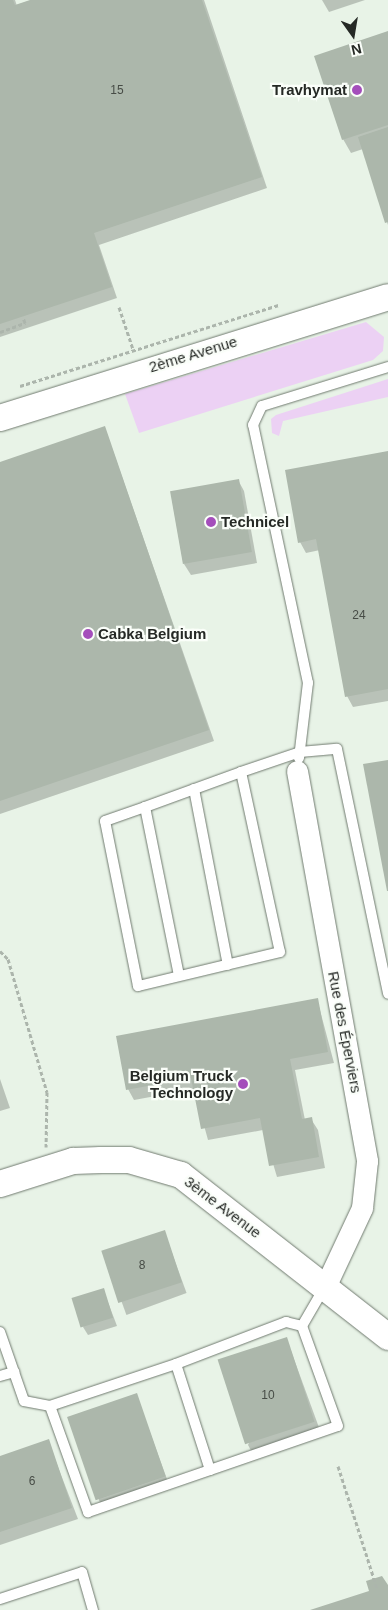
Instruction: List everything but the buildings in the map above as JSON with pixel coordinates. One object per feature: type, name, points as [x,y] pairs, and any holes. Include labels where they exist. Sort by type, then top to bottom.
[{"type":"street","name":"2ème Avenue","points":[[0,418],[136,360],[387,300]]},
{"type":"street","name":"Rue des Éperviers","points":[[298,761],[367,1161],[362,1208],[325,1287]]},
{"type":"street","name":"3ème Avenue","points":[[0,1184],[73,1161],[129,1160],[181,1176],[388,1337]]},
{"type":"lane","points":[[298,761],[308,683],[253,425],[262,406],[388,367]]},
{"type":"lane","points":[[241,772],[280,952],[138,986],[105,821],[241,772],[298,761],[337,749],[388,994]]},
{"type":"lane","points":[[194,790],[228,965]]},
{"type":"lane","points":[[145,807],[180,976]]},
{"type":"lane","points":[[302,1326],[325,1287]]},
{"type":"lane","points":[[0,1332],[24,1401],[50,1406],[176,1364],[286,1322],[302,1326]]},
{"type":"lane","points":[[50,1406],[88,1512],[338,1426],[302,1326]]},
{"type":"lane","points":[[176,1364],[210,1470]]},
{"type":"lane","points":[[0,1376],[14,1372]]},
{"type":"lane","points":[[0,1599],[82,1572],[93,1610]]},
{"type":"path","points":[[10,389],[136,360],[283,304]]},
{"type":"path","points":[[119,308],[136,360]]},
{"type":"path","points":[[0,332],[25,323],[23,317]]},
{"type":"path","points":[[0,951],[8,959],[47,1092],[46,1168]]},
{"type":"path","points":[[338,1466],[377,1588]]},
{"type":"shaded area","points":[[366,322],[384,337],[383,351],[373,360],[139,433],[125,394]]},
{"type":"shaded area","points":[[388,379],[388,397],[283,421],[279,436],[272,433],[271,419],[276,415]]},
{"type":"place","name":"Travhymat","points":[[357,90]]},
{"type":"place","name":"Technicel","points":[[211,522]]},
{"type":"place","name":"Cabka Belgium","points":[[88,634]]},
{"type":"place","name":"Belgium Truck Technology","points":[[243,1084]]}]
